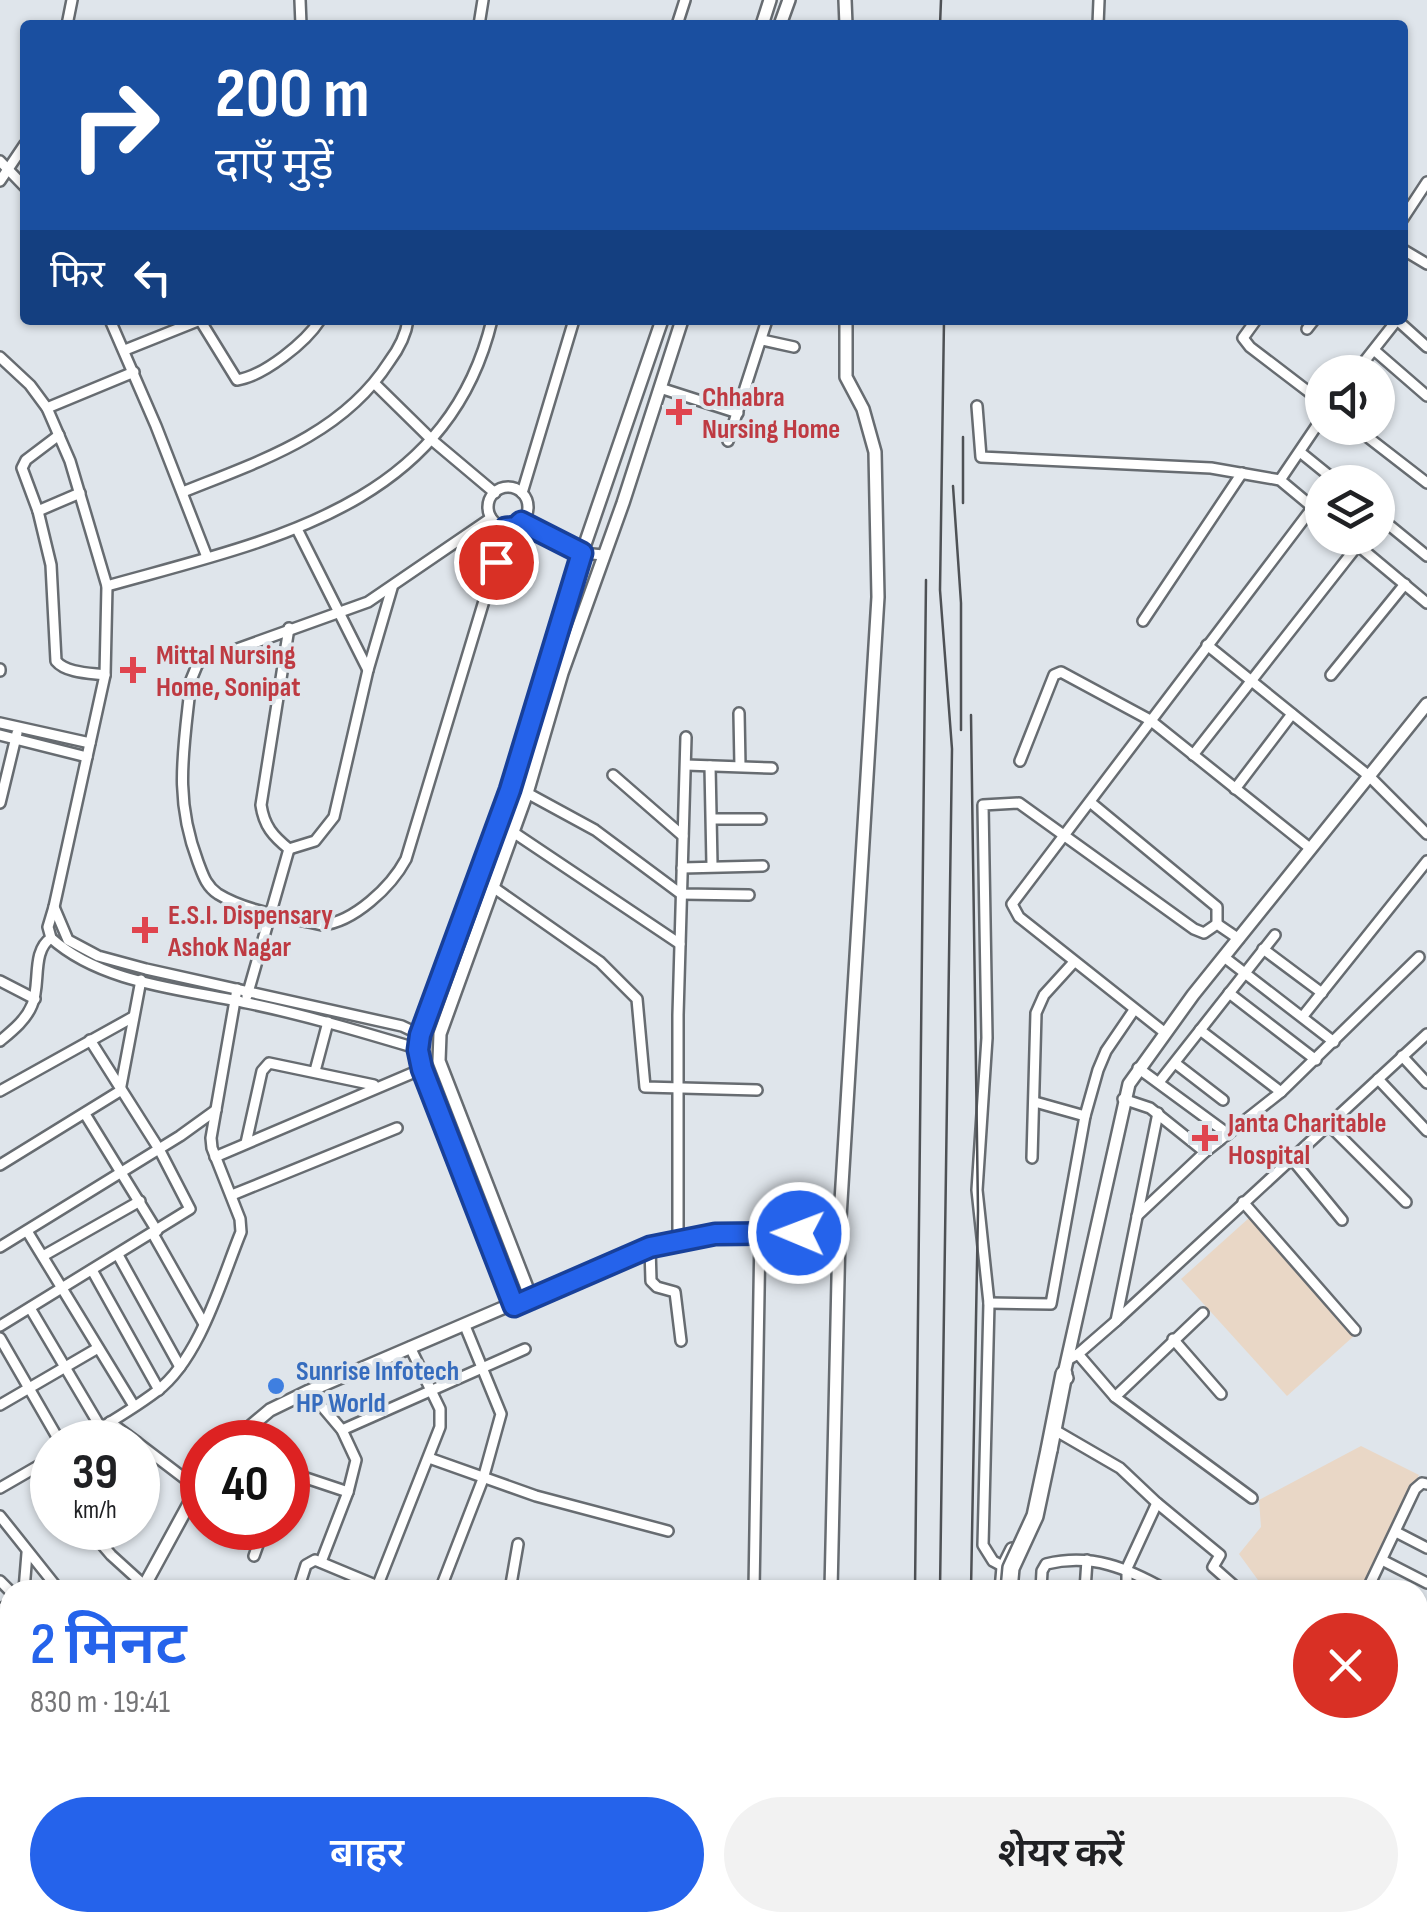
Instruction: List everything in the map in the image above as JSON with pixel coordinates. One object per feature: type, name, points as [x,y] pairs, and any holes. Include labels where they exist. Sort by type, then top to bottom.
[{"type":"highway","points":[[1010,1580],[1011,1568],[1034,1516],[1070,1363]]},
{"type":"street","points":[[13,172],[20,156]]},
{"type":"street","points":[[0,161],[20,181]]},
{"type":"street","points":[[0,180],[20,169]]},
{"type":"street","points":[[1408,211],[1426,185]]},
{"type":"street","points":[[112,325],[207,557]]},
{"type":"street","points":[[124,350],[187,325]]},
{"type":"street","points":[[203,325],[233,377],[243,380],[292,350],[315,325]]},
{"type":"street","points":[[183,492],[320,431],[375,384],[396,352],[406,325]]},
{"type":"street","points":[[106,586],[297,529],[338,512],[369,492],[432,440],[475,378],[491,325]]},
{"type":"street","points":[[491,518],[506,528],[521,522],[527,506],[522,493],[572,325]]},
{"type":"street","points":[[514,1306],[422,1069],[420,1035],[510,790],[582,553],[660,325]]},
{"type":"street","points":[[531,1298],[454,1104],[438,1052],[440,1034],[527,794],[562,672],[680,325]]},
{"type":"street","points":[[728,440],[766,325]]},
{"type":"street","points":[[831,1580],[839,1234],[878,598],[875,452],[863,410],[846,376],[846,325]]},
{"type":"street","points":[[1253,325],[1244,338],[1250,348],[1305,389]]},
{"type":"street","points":[[1370,355],[1393,325]]},
{"type":"street","points":[[1403,325],[1427,347]]},
{"type":"street","points":[[762,340],[794,347]]},
{"type":"street","points":[[1374,350],[1427,396]]},
{"type":"street","points":[[0,357],[30,385],[47,408],[80,494],[106,586],[105,676],[49,918],[51,938]]},
{"type":"street","points":[[47,408],[134,372]]},
{"type":"street","points":[[375,384],[432,440],[495,493]]},
{"type":"street","points":[[660,388],[738,413]]},
{"type":"street","points":[[977,406],[982,457],[1210,468],[1280,480],[1305,500]]},
{"type":"street","points":[[59,435],[26,460],[22,468],[38,511],[51,565],[56,660],[60,666],[105,676]]},
{"type":"street","points":[[1280,480],[1305,444]]},
{"type":"street","points":[[1378,445],[1427,483]]},
{"type":"street","points":[[1300,452],[1316,465]]},
{"type":"street","points":[[1143,621],[1242,473]]},
{"type":"street","points":[[491,518],[490,505],[495,493],[506,488],[522,493]]},
{"type":"street","points":[[38,511],[80,494]]},
{"type":"street","points":[[1164,1032],[1019,917],[1012,904],[1305,517]]},
{"type":"street","points":[[491,518],[392,588],[341,612],[198,663],[191,680],[181,784],[186,830],[206,882],[223,897],[322,925],[332,924],[380,892],[399,872],[412,842],[506,528]]},
{"type":"street","points":[[521,522],[582,553],[602,554]]},
{"type":"street","points":[[297,529],[368,670]]},
{"type":"street","points":[[1395,530],[1427,556]]},
{"type":"street","points":[[1193,756],[1343,555]]},
{"type":"street","points":[[1370,555],[1427,603]]},
{"type":"street","points":[[1331,674],[1405,584]]},
{"type":"street","points":[[289,850],[315,841],[334,817],[368,670],[392,588]]},
{"type":"street","points":[[289,850],[266,826],[261,805],[290,628]]},
{"type":"street","points":[[1207,645],[1369,776],[1427,834]]},
{"type":"street","points":[[1020,761],[1058,672],[1150,720],[1311,849]]},
{"type":"street","points":[[1013,1580],[1039,1522],[1123,1100],[1138,1068],[1427,704]]},
{"type":"street","points":[[740,714],[740,766]]},
{"type":"street","points":[[1234,790],[1292,714]]},
{"type":"street","points":[[0,723],[90,744]]},
{"type":"street","points":[[0,801],[18,727]]},
{"type":"street","points":[[0,736],[87,757]]},
{"type":"street","points":[[678,1240],[686,737]]},
{"type":"street","points":[[686,766],[772,768]]},
{"type":"street","points":[[710,766],[712,865]]},
{"type":"street","points":[[612,775],[683,836]]},
{"type":"street","points":[[527,794],[595,830],[681,894],[749,895]]},
{"type":"street","points":[[1090,802],[1216,907],[1218,924],[1239,939]]},
{"type":"street","points":[[1016,1573],[993,1561],[983,1545],[989,1303],[977,1190],[988,1038],[983,805],[1019,803],[1200,933],[1218,924]]},
{"type":"street","points":[[712,819],[761,819]]},
{"type":"street","points":[[513,832],[680,944]]},
{"type":"street","points":[[113,1420],[159,1390],[180,1368],[204,1324],[242,1225],[211,1138],[241,996],[289,850]]},
{"type":"street","points":[[1303,1016],[1427,860]]},
{"type":"street","points":[[682,868],[763,866]]},
{"type":"street","points":[[494,888],[621,979],[639,1005],[642,1084],[649,1088],[757,1090]]},
{"type":"street","points":[[54,907],[68,940],[98,956],[418,1050]]},
{"type":"street","points":[[1160,1082],[1275,935]]},
{"type":"street","points":[[51,938],[85,960],[141,980],[402,1026],[420,1035]]},
{"type":"street","points":[[0,1041],[25,1018],[35,999],[40,953],[44,942],[51,938]]},
{"type":"street","points":[[1264,949],[1322,993]]},
{"type":"street","points":[[1224,957],[1334,1042]]},
{"type":"street","points":[[1137,1216],[1205,1152],[1316,1060],[1419,957]]},
{"type":"street","points":[[1032,1158],[1036,1013],[1044,995],[1074,962]]},
{"type":"street","points":[[0,1166],[120,1090],[141,980]]},
{"type":"street","points":[[0,981],[35,999]]},
{"type":"street","points":[[1229,993],[1316,1060]]},
{"type":"street","points":[[989,1303],[1051,1304],[1085,1116],[1106,1052],[1134,1010]]},
{"type":"street","points":[[0,1092],[133,1017]]},
{"type":"street","points":[[315,1070],[328,1022]]},
{"type":"street","points":[[1200,1030],[1281,1092]]},
{"type":"street","points":[[1006,1580],[1003,1567],[1027,1519],[1058,1378],[1427,1034]]},
{"type":"street","points":[[0,1326],[156,1232],[190,1206],[90,1040]]},
{"type":"street","points":[[1402,1056],[1427,1084]]},
{"type":"street","points":[[246,1143],[264,1066],[274,1062],[377,1086]]},
{"type":"street","points":[[1174,1063],[1223,1100]]},
{"type":"street","points":[[1138,1068],[1228,1134]]},
{"type":"street","points":[[215,1157],[422,1069]]},
{"type":"street","points":[[1378,1078],[1427,1130]]},
{"type":"street","points":[[1123,1100],[1158,1113],[1205,1152]]},
{"type":"street","points":[[1036,1102],[1085,1116]]},
{"type":"street","points":[[0,1248],[216,1110]]},
{"type":"street","points":[[1116,1321],[1158,1113]]},
{"type":"street","points":[[85,1114],[140,1201],[204,1324]]},
{"type":"street","points":[[1328,1124],[1406,1202]]},
{"type":"street","points":[[232,1195],[397,1128]]},
{"type":"street","points":[[1291,1158],[1342,1220]]},
{"type":"street","points":[[43,1256],[140,1201]]},
{"type":"street","points":[[1243,1202],[1356,1330]]},
{"type":"street","points":[[27,1231],[134,1406]]},
{"type":"street","points":[[754,1580],[760,1232]]},
{"type":"street","points":[[258,1420],[309,1391],[650,1247],[715,1234],[839,1234]]},
{"type":"street","points":[[650,1247],[651,1281],[674,1292],[681,1341]]},
{"type":"street","points":[[118,1254],[180,1368]]},
{"type":"street","points":[[92,1270],[159,1390]]},
{"type":"street","points":[[30,1308],[103,1420]]},
{"type":"street","points":[[1115,1397],[1202,1313]]},
{"type":"street","points":[[444,1580],[482,1479],[501,1414],[465,1326]]},
{"type":"street","points":[[0,1338],[48,1420]]},
{"type":"street","points":[[1173,1339],[1221,1394]]},
{"type":"street","points":[[385,1580],[441,1420],[433,1391],[410,1347]]},
{"type":"street","points":[[0,1405],[98,1348]]},
{"type":"street","points":[[342,1430],[525,1349]]},
{"type":"street","points":[[1070,1363],[1252,1498]]},
{"type":"street","points":[[309,1391],[342,1430],[356,1460],[321,1562]]},
{"type":"street","points":[[1058,1432],[1120,1468],[1220,1554],[1213,1567],[1227,1580]]},
{"type":"street","points":[[430,1458],[482,1479],[668,1531]]},
{"type":"street","points":[[0,1488],[30,1471]]},
{"type":"street","points":[[310,1479],[348,1492]]},
{"type":"street","points":[[1372,1580],[1415,1488],[1427,1484]]},
{"type":"street","points":[[1126,1580],[1127,1568],[1157,1503]]},
{"type":"street","points":[[0,1516],[50,1580]]},
{"type":"street","points":[[147,1580],[180,1520]]},
{"type":"street","points":[[1396,1532],[1427,1548]]},
{"type":"street","points":[[512,1580],[518,1544]]},
{"type":"street","points":[[107,1550],[136,1580]]},
{"type":"street","points":[[254,1556],[256,1550]]},
{"type":"street","points":[[25,1580],[27,1553]]},
{"type":"street","points":[[1085,1580],[1086,1560]]},
{"type":"street","points":[[1042,1580],[1046,1564],[1086,1560],[1127,1568],[1148,1580]]},
{"type":"street","points":[[1382,1560],[1421,1580]]},
{"type":"street","points":[[302,1580],[308,1562],[321,1562],[363,1580]]},
{"type":"shaded area","points":[[1249,1218],[1355,1335],[1287,1396],[1181,1279]]},
{"type":"shaded area","points":[[1361,1446],[1419,1475],[1369,1580],[1258,1580],[1239,1554],[1261,1527],[1259,1500]]},
{"type":"railway","points":[[940,20],[941,0]]},
{"type":"railway","points":[[940,1580],[952,749],[940,590],[944,325]]},
{"type":"railway","points":[[963,437],[963,503]]},
{"type":"railway","points":[[953,486],[961,603],[961,730]]},
{"type":"railway","points":[[915,1580],[926,580]]},
{"type":"railway","points":[[971,715],[978,1211],[971,1580]]},
{"type":"place","name":"Chhabra Nursing Home","points":[[679,412]]},
{"type":"place","name":"Mittal Nursing Home, Sonipat","points":[[133,670]]},
{"type":"place","name":"E.S.I. Dispensary Ashok Nagar","points":[[145,930]]},
{"type":"place","name":"Janta Charitable Hospital","points":[[1205,1138]]},
{"type":"place","name":"Sunrise Infotech HP World","points":[[276,1386]]},
{"type":"route","points":[[496,562],[506,528],[521,522],[582,553],[510,790],[420,1035],[418,1050],[514,1306],[638,1250],[715,1234],[799,1233]]}]
